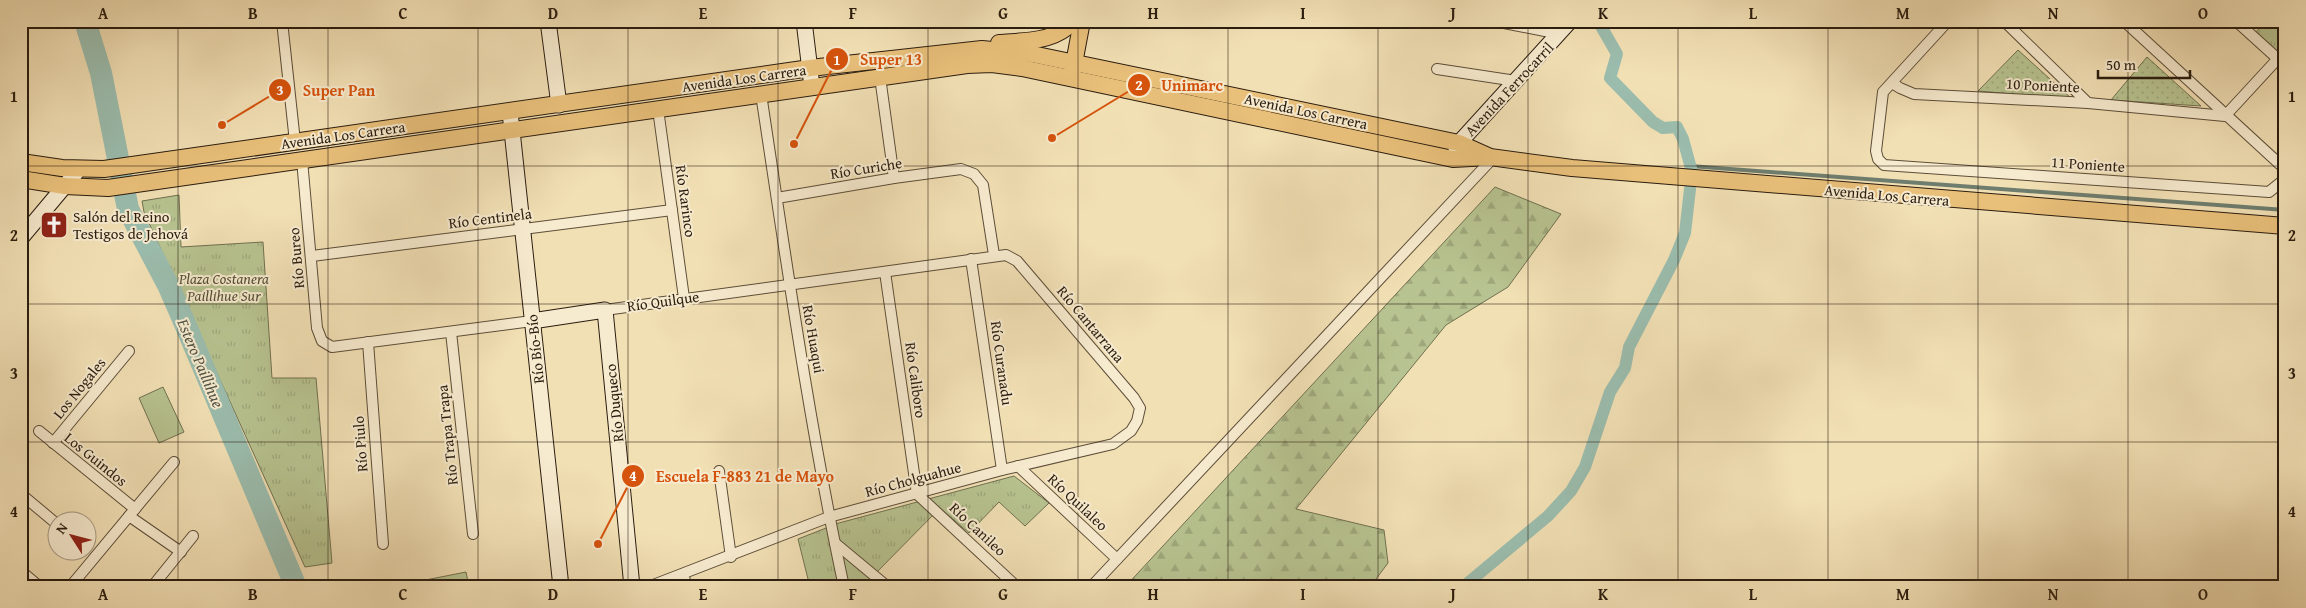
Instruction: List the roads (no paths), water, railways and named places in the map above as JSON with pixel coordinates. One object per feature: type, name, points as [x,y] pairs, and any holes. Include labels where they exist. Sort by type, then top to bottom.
[{"type":"main road","points":[[1065,69],[1082,21]]},
{"type":"main road","points":[[1065,69],[1067,24]]},
{"type":"main road","points":[[958,51],[968,46],[1046,38],[1058,34],[1067,24]]},
{"type":"main road","name":"Avenida Los Carrera","points":[[21,162],[79,169],[104,169],[810,68],[982,49],[1008,51],[1065,69],[1347,137],[1453,159],[1492,157],[1572,168],[2285,226]]},
{"type":"main road","name":"Avenida Los Carrera","points":[[21,179],[65,186],[108,188],[972,64],[1065,69],[1350,120],[1459,142],[1492,157]]},
{"type":"main road","points":[[1347,137],[1350,120]]},
{"type":"street","points":[[282,21],[295,142]]},
{"type":"street","points":[[548,21],[559,105]]},
{"type":"street","points":[[804,21],[812,87]]},
{"type":"street","points":[[1494,21],[1560,34]]},
{"type":"street","name":"Avenida Ferrocarril","points":[[1453,159],[1459,142],[1570,21]]},
{"type":"street","points":[[1892,82],[1948,21]]},
{"type":"street","points":[[2004,21],[2088,103]]},
{"type":"street","points":[[2124,21],[2225,116],[2285,169]]},
{"type":"street","points":[[2225,116],[2281,55],[2236,21]]},
{"type":"street","points":[[1437,69],[1516,81]]},
{"type":"street","points":[[880,77],[894,178]]},
{"type":"street","name":"10 Poniente","points":[[1892,82],[1914,94],[2088,103],[2225,116]]},
{"type":"street","name":"11 Poniente","points":[[1892,82],[1883,92],[1876,151],[1878,159],[1884,165],[2269,192],[2285,179]]},
{"type":"street","name":"Río Huaqui","points":[[760,94],[789,284],[829,517],[844,587]]},
{"type":"street","name":"Río Rarinco","points":[[658,109],[684,298]]},
{"type":"street","name":"Río Bío-Bío","points":[[510,112],[561,587]]},
{"type":"street","points":[[1091,587],[1492,157]]},
{"type":"street","name":"Río Bureo","points":[[302,160],[317,328],[322,341],[332,347]]},
{"type":"street","points":[[21,238],[79,169]]},
{"type":"street","name":"Río Curiche","points":[[777,198],[894,178],[961,169],[974,174],[983,185],[994,255]]},
{"type":"street","name":"Río Centinela","points":[[312,256],[672,210]]},
{"type":"street","name":"Río Cantarrana","points":[[994,255],[1006,254],[1017,261],[1134,398],[1140,408],[1137,421],[1131,431]]},
{"type":"street","name":"Río Quilque","points":[[332,347],[885,272],[994,255]]},
{"type":"street","name":"Río Curanadu","points":[[971,259],[1002,470]]},
{"type":"street","name":"Río Caliboro","points":[[885,272],[917,494]]},
{"type":"street","name":"Río Duqueco","points":[[605,310],[632,587]]},
{"type":"street","name":"Río Trapa Trapa","points":[[451,332],[473,534]]},
{"type":"street","name":"Río Piulo","points":[[368,342],[383,544]]},
{"type":"street","name":"Los Nogales","points":[[53,444],[129,351]]},
{"type":"street","name":"Río Cholguahue","points":[[648,587],[829,517],[1002,470],[1112,444],[1131,431]]},
{"type":"street","name":"Los Guindos","points":[[39,432],[181,552]]},
{"type":"street","points":[[98,546],[132,512],[174,462]]},
{"type":"street","name":"Río Quilaleo","points":[[1018,466],[1117,559]]},
{"type":"street","points":[[719,471],[730,556]]},
{"type":"street","points":[[21,494],[48,517]]},
{"type":"street","name":"Río Canileo","points":[[917,494],[1017,587]]},
{"type":"street","points":[[152,587],[193,536]]},
{"type":"street","points":[[835,543],[888,587]]},
{"type":"street","points":[[70,587],[87,560]]},
{"type":"street","points":[[21,571],[40,587]]},
{"type":"street","points":[[684,574],[686,587]]},
{"type":"waterway","name":"Estero Paillihue","points":[[85,21],[101,73],[128,209],[169,287],[296,587]]},
{"type":"waterway","points":[[1598,21],[1617,54],[1610,78],[1653,122],[1663,128],[1677,127],[1683,139],[1692,172]]},
{"type":"waterway","points":[[1690,166],[2285,210]]},
{"type":"waterway","points":[[1463,587],[1548,516],[1571,491],[1585,467],[1610,392],[1625,368],[1629,347],[1674,260],[1685,233],[1690,189]]},
{"type":"place","name":"Super Pan","points":[[222,125]]},
{"type":"place","name":"Unimarc","points":[[1052,138]]},
{"type":"place","name":"Super 13","points":[[794,144]]},
{"type":"place","name":"Salón del Reino Testigos de Jehová","points":[[54,225]]},
{"type":"place","name":"Escuela F-883 21 de Mayo","points":[[598,544]]},
{"type":"park label","name":"Plaza Costanera Paillihue Sur","points":[[224,286]]}]
